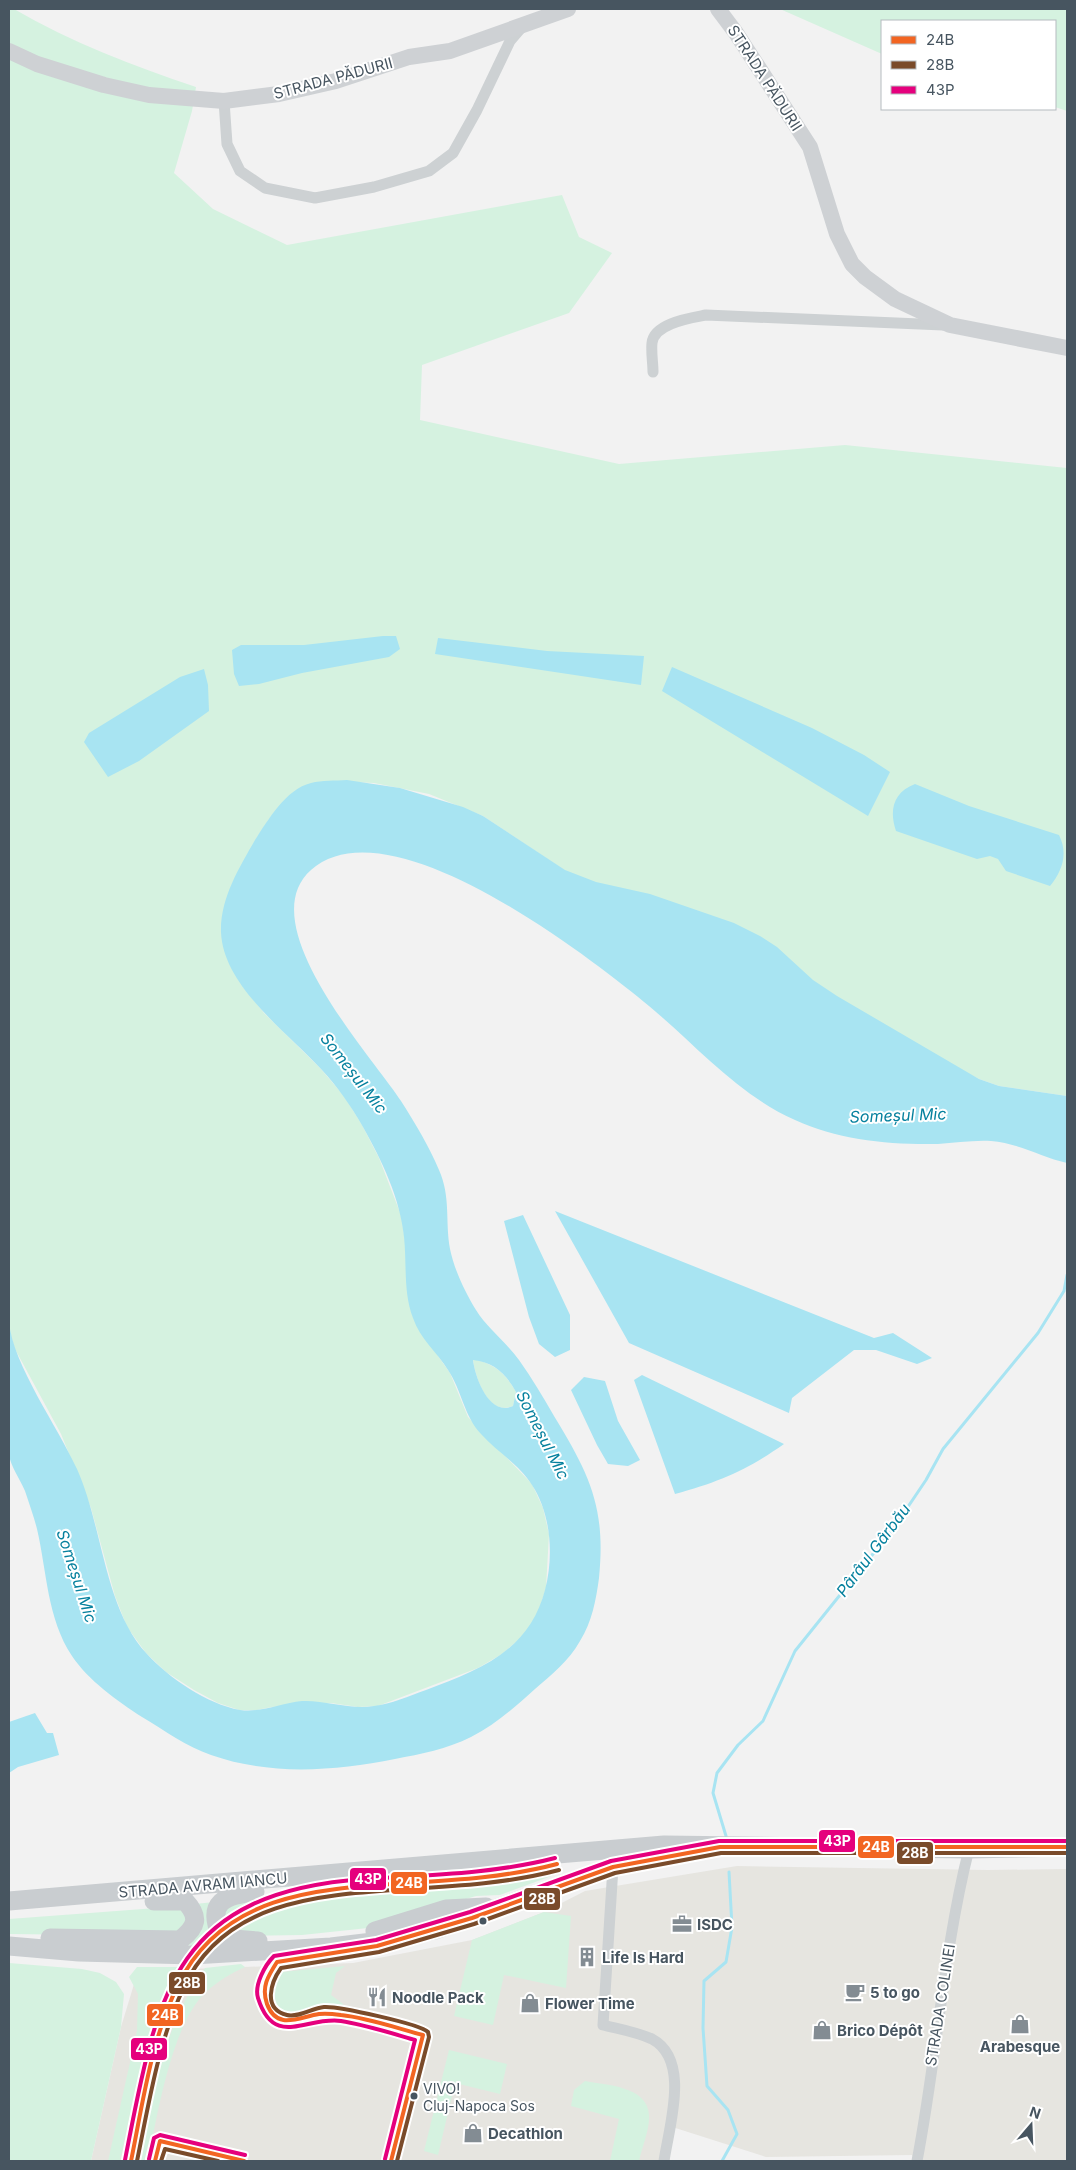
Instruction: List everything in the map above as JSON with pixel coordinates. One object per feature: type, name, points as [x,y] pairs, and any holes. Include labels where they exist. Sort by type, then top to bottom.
[{"type":"main road","name":"STRADA AVRAM IANCU","points":[[9,1901],[638,1846],[692,1845],[728,1847]]},
{"type":"main road","points":[[9,1946],[79,1952],[193,1955],[331,1946],[381,1940],[435,1930],[613,1867],[728,1847],[969,1849],[1067,1847]]},
{"type":"main road","points":[[313,1875],[270,1890],[231,1895],[222,1901],[215,1911],[217,1926],[221,1936],[234,1940],[261,1941],[336,1937],[380,1930],[446,1908],[505,1906]]},
{"type":"main road","points":[[9,1913],[173,1899],[185,1901],[193,1910],[195,1921],[191,1932],[180,1940],[9,1938]]},
{"type":"street","name":"STRADA PĂDURII","points":[[9,51],[36,64],[104,86],[149,95],[224,102],[279,94],[336,81],[409,57],[450,51],[568,9]]},
{"type":"street","name":"STRADA PĂDURII","points":[[718,9],[736,32],[810,147],[837,234],[852,264],[881,290],[950,325],[1067,348]]},
{"type":"street","points":[[224,102],[227,144],[240,171],[265,188],[315,198],[374,186],[429,171],[453,153],[477,110],[510,41],[523,25]]},
{"type":"street","points":[[653,372],[652,341],[656,333],[686,319],[706,316],[950,325]]},
{"type":"street","name":"STRADA COLINEI","points":[[916,2161],[941,1994],[960,1887],[969,1849]]},
{"type":"street","points":[[613,1867],[603,2025],[650,2039],[662,2046],[671,2057],[675,2074],[674,2095],[664,2161]]},
{"type":"shaded area","points":[[737,1866],[988,1870],[1067,1869],[1067,2161],[914,2161],[912,2155],[766,2157],[666,2125],[659,2161],[91,2161],[121,2027],[138,1971],[353,1963],[472,1940],[544,1912],[585,1891]]},
{"type":"green space","points":[[9,9],[14,9],[58,32],[103,52],[149,71],[196,87],[192,111],[174,173],[213,209],[287,245],[562,195],[579,237],[612,253],[569,313],[422,365],[420,420],[619,464],[845,445],[1067,468],[1067,1096],[999,1086],[979,1079],[564,870],[483,816],[429,794],[374,783],[329,781],[288,797],[269,819],[256,839],[243,987],[264,1013],[320,1068],[344,1096],[362,1125],[379,1158],[401,1215],[405,1241],[438,1356],[450,1373],[468,1417],[532,1484],[543,1508],[549,1534],[546,1588],[538,1613],[523,1636],[502,1654],[478,1668],[378,1706],[358,1707],[331,1703],[239,1710],[218,1703],[194,1690],[166,1672],[146,1653],[127,1627],[115,1596],[91,1508],[61,1434],[15,1349],[10,1333]]},
{"type":"green space","points":[[780,9],[1067,9],[1067,111],[1056,107],[1056,20],[881,20],[881,54]]},
{"type":"green space","points":[[473,1359],[499,1370],[508,1380],[516,1392],[513,1406],[504,1408],[496,1406],[490,1401],[480,1385]]},
{"type":"green space","points":[[557,1874],[500,1895],[476,1896],[368,1928],[302,1935],[237,1936],[231,1933],[260,1916],[301,1900]]},
{"type":"green space","points":[[261,1898],[221,1919],[228,1902]]},
{"type":"green space","points":[[215,1902],[210,1928],[193,1946],[186,1945],[194,1904]]},
{"type":"green space","points":[[177,1907],[189,1915],[177,1936],[9,1934],[9,1919]]},
{"type":"green space","points":[[544,1912],[571,1916],[566,1988],[504,1975],[493,2025],[454,2016],[472,1940]]},
{"type":"green space","points":[[9,1963],[82,1969],[100,1973],[116,1982],[124,1994],[121,2027],[91,2161],[9,2161]]},
{"type":"green space","points":[[241,1964],[245,1967],[224,1978],[206,1992],[194,2006],[175,2047],[161,2096],[148,2161],[137,2161],[162,2061],[179,2013],[191,1990],[205,1968]]},
{"type":"green space","points":[[345,1966],[336,1973],[331,1995],[343,2004],[344,2007],[341,2010],[321,2005],[297,2014],[285,2013],[278,2010],[270,2001],[269,1987],[272,1987],[274,1980],[281,1972]]},
{"type":"green space","points":[[137,1967],[178,1967],[167,1988],[149,2036],[120,2161],[108,2161],[137,2031],[138,1994],[129,1977]]},
{"type":"green space","points":[[449,2050],[507,2064],[500,2094],[455,2083],[438,2155],[424,2151]]},
{"type":"green space","points":[[585,2081],[624,2089],[634,2093],[647,2105],[649,2115],[648,2126],[639,2161],[610,2161],[619,2119],[571,2106],[574,2090]]},
{"type":"water","points":[[396,636],[400,649],[389,657],[302,673],[259,684],[239,686],[234,674],[232,650],[241,645],[304,645]]},
{"type":"water","points":[[438,638],[547,651],[644,656],[641,685],[435,654]]},
{"type":"water","points":[[672,667],[812,728],[864,755],[890,772],[868,816],[662,691]]},
{"type":"water","points":[[204,669],[208,685],[209,711],[139,761],[108,777],[84,742],[89,733],[180,677]]},
{"type":"water","name":"Someșul Mic","points":[[347,780],[400,788],[463,807],[483,816],[565,870],[596,882],[650,894],[734,923],[777,947],[813,980],[837,996],[979,1079],[999,1086],[1067,1096],[1067,1163],[1001,1142],[978,1141],[920,1144],[883,1142],[846,1137],[812,1127],[795,1120],[754,1097],[718,1068],[667,1021],[620,983],[536,923],[486,893],[436,870],[388,855],[345,854],[311,870],[296,894],[295,922],[305,955],[322,989],[343,1022],[401,1101],[431,1152],[443,1180],[450,1249],[460,1280],[480,1317],[514,1353],[542,1395],[577,1456],[593,1493],[600,1531],[601,1553],[593,1611],[588,1626],[576,1648],[553,1673],[497,1721],[471,1737],[434,1751],[372,1763],[326,1769],[280,1769],[234,1762],[202,1752],[184,1743],[113,1697],[86,1673],[72,1656],[57,1626],[36,1524],[25,1491],[9,1455],[9,1322],[12,1339],[27,1376],[69,1452],[86,1492],[113,1591],[122,1614],[133,1635],[147,1654],[166,1672],[189,1689],[227,1707],[248,1711],[302,1701],[356,1707],[380,1705],[400,1700],[484,1665],[510,1647],[531,1623],[545,1591],[550,1554],[546,1517],[540,1500],[532,1485],[521,1471],[475,1427],[453,1378],[416,1326],[408,1298],[404,1237],[399,1208],[377,1153],[354,1111],[327,1076],[259,1007],[233,971],[224,952],[221,932],[227,896],[255,840],[278,806],[302,786],[315,782]],"holes":[[[473,1360],[493,1366],[504,1374],[516,1392],[513,1406],[504,1408],[490,1401],[480,1385],[474,1367]]]},
{"type":"water","points":[[915,784],[969,806],[1059,835],[1063,848],[1063,861],[1058,874],[1050,886],[1006,871],[998,859],[990,856],[977,859],[896,831],[893,809],[897,797],[908,787]]},
{"type":"water","points":[[555,1211],[874,1338],[893,1333],[932,1358],[917,1364],[876,1350],[854,1350],[792,1398],[789,1413],[629,1343]]},
{"type":"water","points":[[523,1215],[570,1315],[570,1350],[555,1357],[539,1344],[529,1317],[504,1221]]},
{"type":"water","points":[[642,1375],[784,1444],[758,1461],[732,1474],[675,1494],[634,1380]]},
{"type":"water","points":[[584,1377],[605,1381],[618,1421],[640,1460],[628,1466],[608,1464],[571,1390]]},
{"type":"water","points":[[35,1713],[47,1733],[53,1733],[59,1755],[18,1767],[9,1773],[9,1722]]},
{"type":"waterway","name":"Pârâul Gârbău","points":[[726,1836],[713,1793],[717,1773],[738,1745],[763,1721],[795,1651],[893,1529],[926,1480],[943,1449],[1038,1333],[1064,1291],[1067,1275]]},
{"type":"waterway","name":"Pârâul Gârbău","points":[[722,2161],[737,2134],[728,2110],[707,2086],[703,2028],[704,1981],[726,1962],[732,1927],[729,1872]]},
{"type":"transit line","name":"43P","points":[[385,2159],[415,2040],[341,2021],[328,2021],[292,2027],[282,2026],[273,2022],[265,2013],[257,1993],[261,1975],[274,1956],[376,1940],[470,1912],[611,1861],[719,1841],[1067,1841]]},
{"type":"transit line","name":"24B","points":[[391,2161],[423,2035],[372,2021],[336,2014],[319,2014],[283,2020],[271,2012],[265,1998],[265,1987],[268,1977],[277,1962],[377,1946],[472,1918],[613,1867],[720,1847],[1067,1847]]},
{"type":"transit line","name":"28B","points":[[397,2161],[429,2037],[428,2032],[395,2020],[332,2007],[319,2008],[292,2016],[279,2012],[271,2001],[271,1994],[274,1980],[281,1968],[379,1952],[474,1924],[615,1873],[721,1853],[1067,1853]]},
{"type":"transit line","name":"43P","points":[[125,2160],[136,2102],[149,2049],[164,2003],[184,1964],[212,1931],[249,1906],[299,1888],[364,1879],[484,1871],[555,1858]]},
{"type":"transit line","name":"24B","points":[[131,2161],[154,2049],[169,2006],[178,1985],[197,1955],[220,1932],[246,1914],[275,1902],[307,1894],[373,1885],[482,1877],[520,1872],[557,1864]]},
{"type":"transit line","name":"28B","points":[[137,2161],[155,2074],[174,2010],[183,1989],[201,1959],[223,1936],[250,1919],[279,1908],[310,1900],[342,1894],[484,1883],[559,1870]]},
{"type":"transit line","name":"43P","points":[[149,2159],[154,2138],[160,2135],[245,2155]]},
{"type":"transit line","name":"24B","points":[[155,2161],[160,2141],[244,2161]]},
{"type":"transit line","name":"28B","points":[[161,2161],[165,2149],[218,2161]]},
{"type":"place","name":"ISDC","points":[[682,1924]]},
{"type":"place","name":"Life Is Hard","points":[[587,1957]]},
{"type":"place","name":"5 to go","points":[[855,1992]]},
{"type":"place","name":"Noodle Pack","points":[[377,1997]]},
{"type":"place","name":"Flower Time","points":[[530,2003]]},
{"type":"place","name":"Arabesque","points":[[1020,2024]]},
{"type":"place","name":"Brico Dépôt","points":[[822,2030]]},
{"type":"place","name":"VIVO! Cluj-Napoca Sos","points":[[414,2096]]},
{"type":"place","name":"Decathlon","points":[[473,2133]]}]
